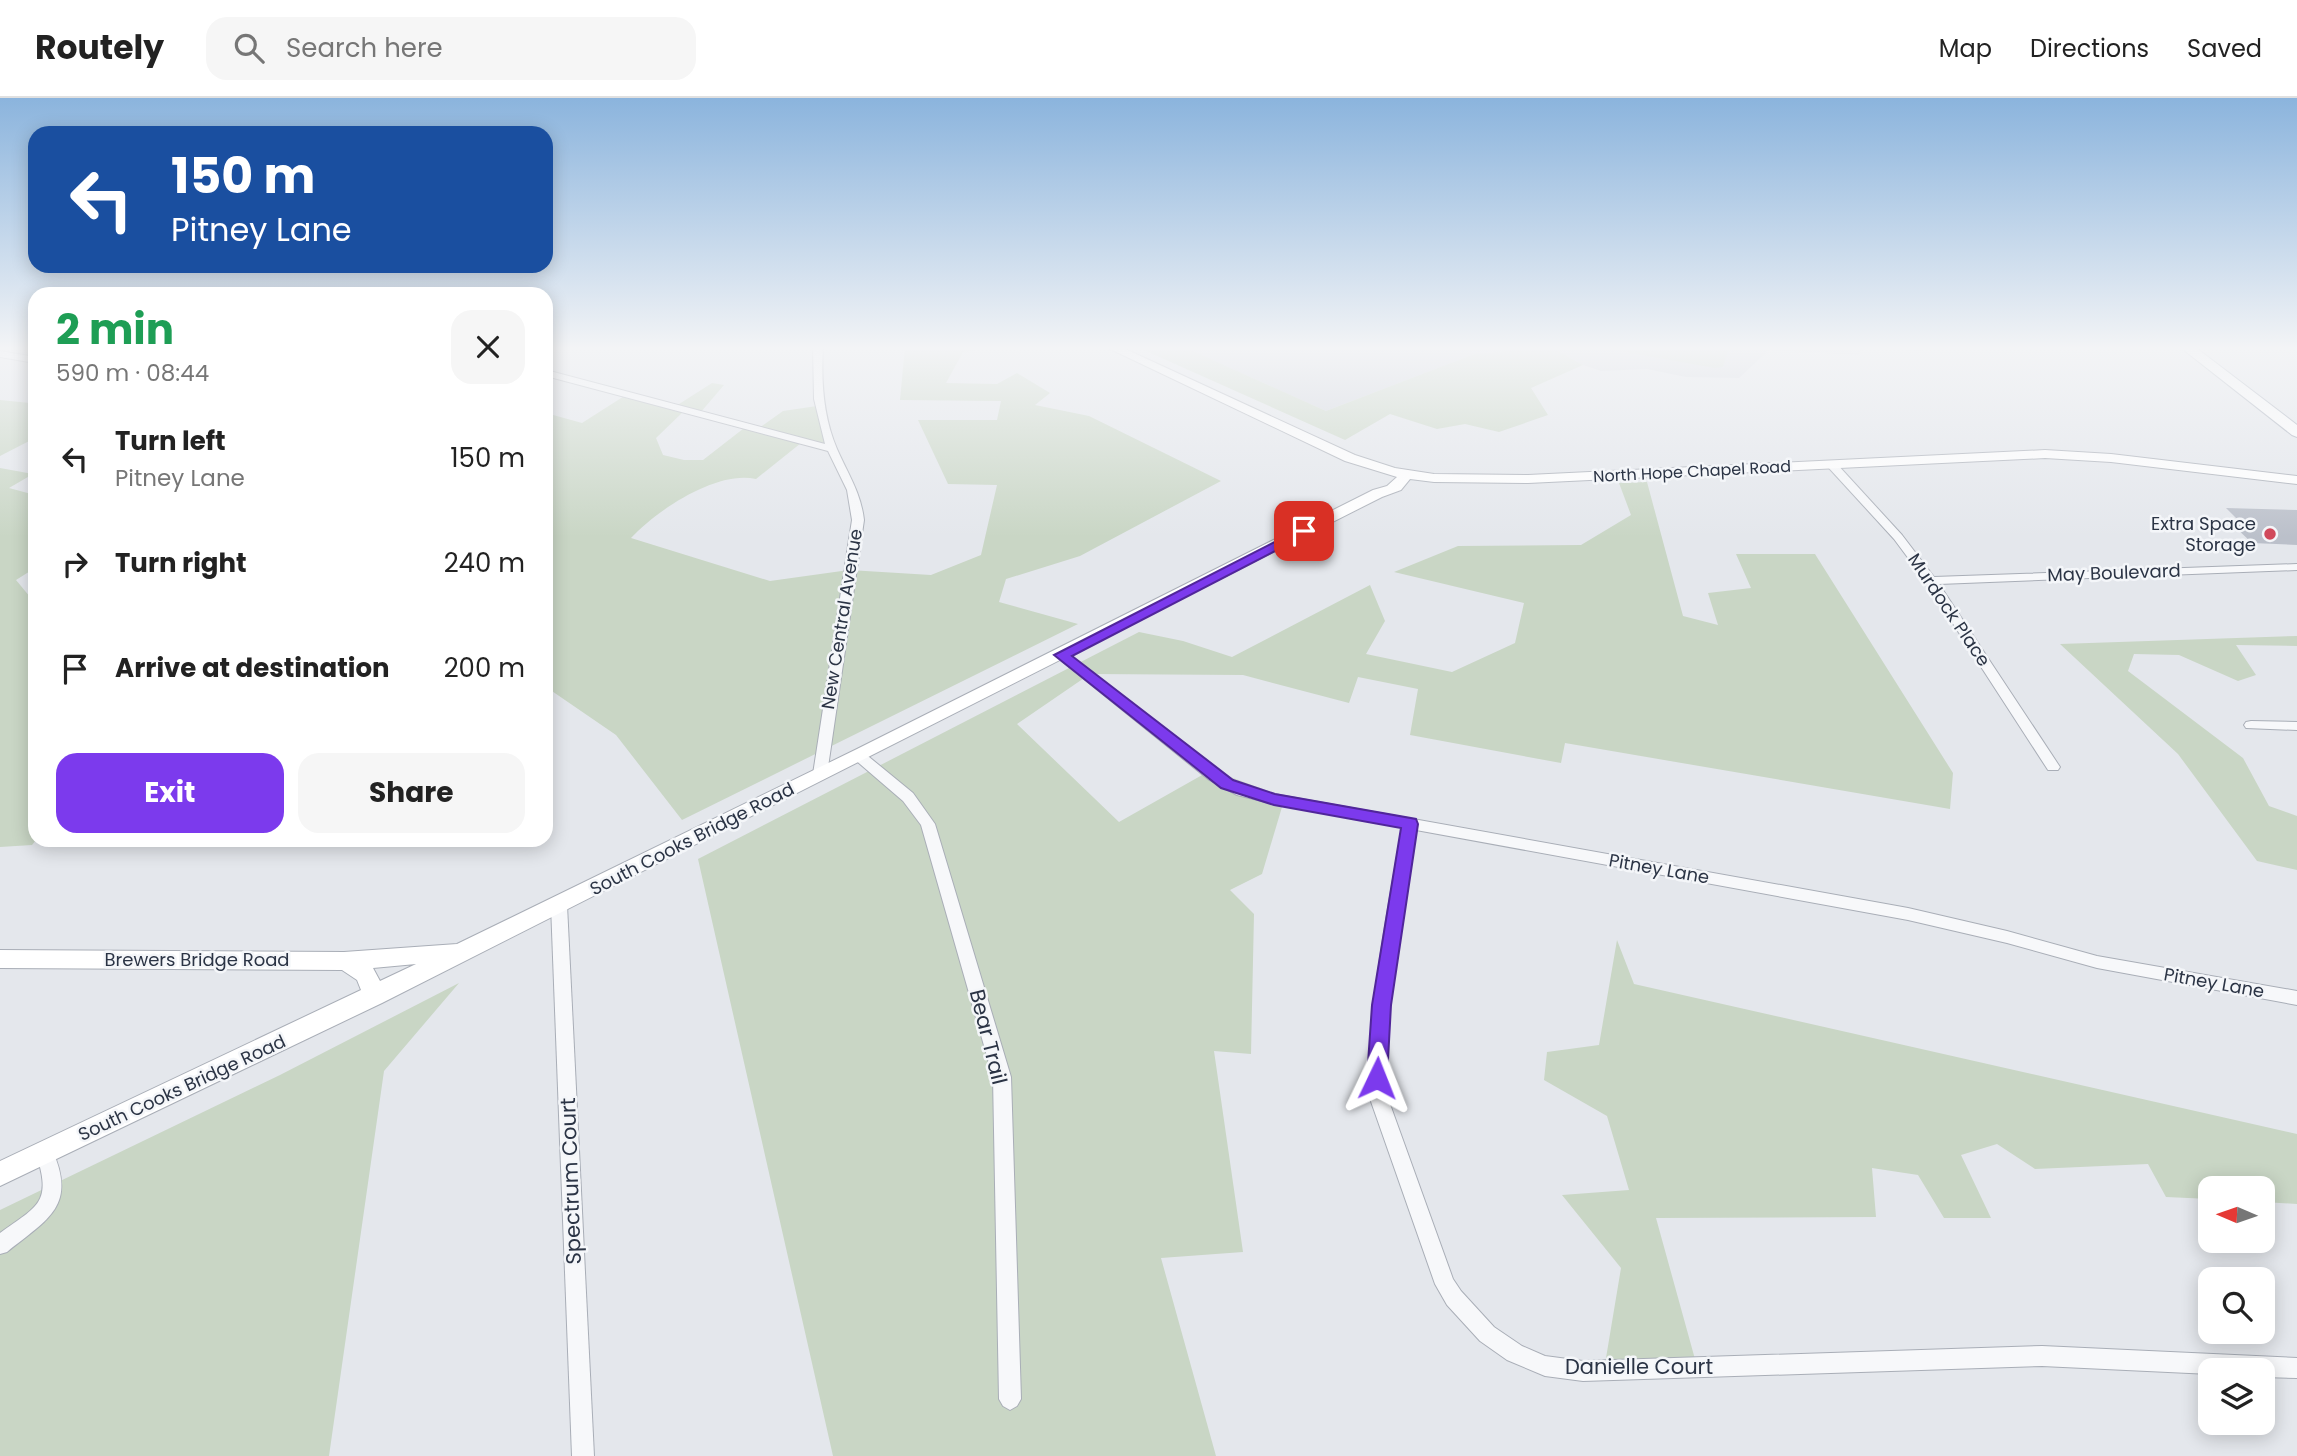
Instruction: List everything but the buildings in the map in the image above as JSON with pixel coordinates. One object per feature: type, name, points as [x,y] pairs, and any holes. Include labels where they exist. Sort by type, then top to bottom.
[{"type":"main road","points":[[2270,410],[2297,432]]},
{"type":"street","points":[[687,410],[832,449]]},
{"type":"street","name":"New Central Avenue","points":[[819,410],[832,449],[853,487],[858,520],[820,774]]},
{"type":"street","name":"North Hope Chapel Road","points":[[1249,410],[1350,458],[1407,477],[1498,480],[2045,454],[2111,458],[2297,480]]},
{"type":"street","name":"Murdock Place","points":[[1832,464],[1898,537],[1931,581],[2053,767]]},
{"type":"street","name":"South Cooks Bridge Road","points":[[0,1174],[559,905],[1062,655],[1378,493],[1401,484],[1407,477]]},
{"type":"street","name":"May Boulevard","points":[[1931,581],[2297,567]]},
{"type":"street","name":"Pitney Lane","points":[[1062,655],[1227,784],[1274,799],[1908,914],[2097,962],[2297,998]]},
{"type":"street","points":[[2251,725],[2297,726]]},
{"type":"street","name":"Bear Trail","points":[[858,755],[908,797],[928,824],[1002,1077],[1010,1399]]},
{"type":"street","name":"Danielle Court","points":[[1410,824],[1381,1005],[1376,1064],[1377,1093],[1445,1284],[1454,1301],[1493,1340],[1519,1356],[1547,1366],[1583,1371],[2042,1356],[2297,1368]]},
{"type":"street","name":"Spectrum Court","points":[[559,905],[583,1456]]},
{"type":"street","name":"Brewers Bridge Road","points":[[0,959],[343,961],[466,951]]},
{"type":"street","points":[[343,961],[362,969],[370,979],[374,996]]},
{"type":"street","points":[[0,1245],[48,1205],[52,1196],[52,1179],[45,1153]]},
{"type":"green space","points":[[0,410],[28,410],[28,442],[0,456]]},
{"type":"green space","points":[[602,410],[685,410],[656,438],[663,455],[684,460],[703,460],[748,425],[759,428],[783,411],[819,410],[833,446],[806,439],[756,479],[724,480],[706,486],[656,516],[631,538],[770,581],[849,570],[931,575],[981,555],[997,485],[948,484],[918,420],[997,420],[999,410],[1061,410],[1089,416],[1221,481],[1080,556],[1006,579],[999,602],[1078,624],[682,820],[616,735],[553,692],[553,415],[582,423]]},
{"type":"green space","points":[[1279,410],[1545,410],[1548,415],[1499,432],[1465,424],[1437,429],[1390,414],[1345,440]]},
{"type":"green space","points":[[0,468],[28,473],[28,477],[9,488],[28,493],[28,572],[16,580],[28,595],[28,845],[0,847]]},
{"type":"green space","points":[[1647,482],[1683,616],[1718,625],[1708,593],[1751,588],[1736,554],[1815,554],[1953,773],[1950,809],[1565,743],[1561,763],[1410,735],[1418,689],[1358,677],[1349,703],[1243,675],[1090,674],[1017,724],[1119,822],[1211,770],[1285,797],[1262,874],[1230,890],[1254,914],[1251,1054],[1214,1051],[1243,1252],[1161,1258],[1216,1456],[833,1456],[698,859],[1139,632],[1183,641],[1232,657],[1370,585],[1385,621],[1366,654],[1452,672],[1515,643],[1524,603],[1394,572],[1458,546],[1581,545],[1631,515],[1619,483]]},
{"type":"green space","points":[[2297,636],[2297,646],[2236,645],[2256,675],[2238,681],[2179,655],[2134,654],[2128,671],[2243,758],[2269,806],[2297,816],[2297,870],[2257,861],[2178,754],[2060,644]]},
{"type":"green space","points":[[1617,940],[1634,984],[2297,1134],[2297,1204],[2275,1203],[2275,1176],[2198,1176],[2198,1198],[2166,1197],[2148,1164],[2035,1169],[1997,1144],[1961,1155],[1991,1218],[1944,1218],[1918,1175],[1872,1168],[1876,1217],[1656,1218],[1698,1370],[1604,1370],[1621,1268],[1562,1195],[1629,1190],[1607,1116],[1544,1080],[1547,1052],[1599,1045]]},
{"type":"green space","points":[[459,983],[384,1071],[329,1456],[0,1456],[0,1210],[280,1075]]},
{"type":"place","name":"Extra Space Storage","points":[[2270,534]]},
{"type":"route","points":[[1304,531],[1062,655],[1213,776],[1227,784],[1274,799],[1410,824],[1381,1005],[1377,1078]]}]
